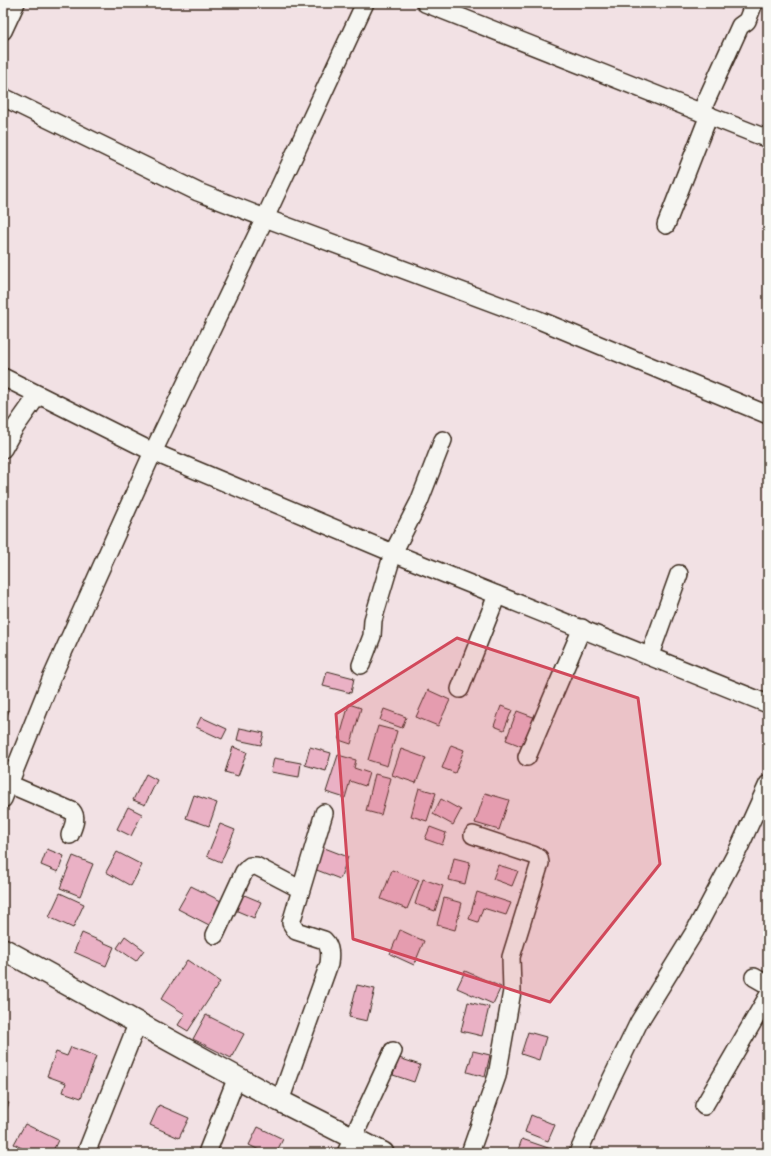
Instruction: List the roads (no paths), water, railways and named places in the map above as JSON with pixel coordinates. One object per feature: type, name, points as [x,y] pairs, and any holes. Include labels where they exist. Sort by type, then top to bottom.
[{"type":"street","points":[[3,31],[16,3]]},
{"type":"street","points":[[70,835],[75,819],[75,814],[72,811],[6,791],[52,677],[153,452],[265,218],[365,3]]},
{"type":"street","points":[[425,3],[768,139]]},
{"type":"street","points":[[666,225],[705,113],[740,26],[747,21],[754,3]]},
{"type":"street","points":[[3,98],[198,192],[539,320],[768,416]]},
{"type":"street","points":[[3,377],[153,452],[393,553],[650,655],[768,704]]},
{"type":"street","points":[[3,449],[14,428],[38,394]]},
{"type":"street","points":[[361,666],[372,636],[373,620],[393,553],[418,502],[443,440]]},
{"type":"street","points":[[650,655],[679,574]]},
{"type":"street","points":[[460,689],[498,595]]},
{"type":"street","points":[[527,757],[582,628]]},
{"type":"street","points":[[578,1153],[608,1086],[640,1022],[695,930],[739,848],[768,784]]},
{"type":"street","points":[[280,1101],[325,980],[330,954],[329,947],[324,940],[303,934],[292,927],[291,918],[324,813]]},
{"type":"street","points":[[470,1153],[497,1076],[512,991],[511,957],[540,863],[539,858],[533,855],[473,835]]},
{"type":"street","points":[[215,936],[244,872],[250,866],[256,866],[300,889]]},
{"type":"street","points":[[3,949],[238,1077],[280,1101],[350,1145],[383,1153]]},
{"type":"street","points":[[704,1106],[768,996]]},
{"type":"street","points":[[86,1153],[138,1022]]},
{"type":"street","points":[[350,1145],[393,1051]]},
{"type":"street","points":[[207,1153],[238,1077]]}]
